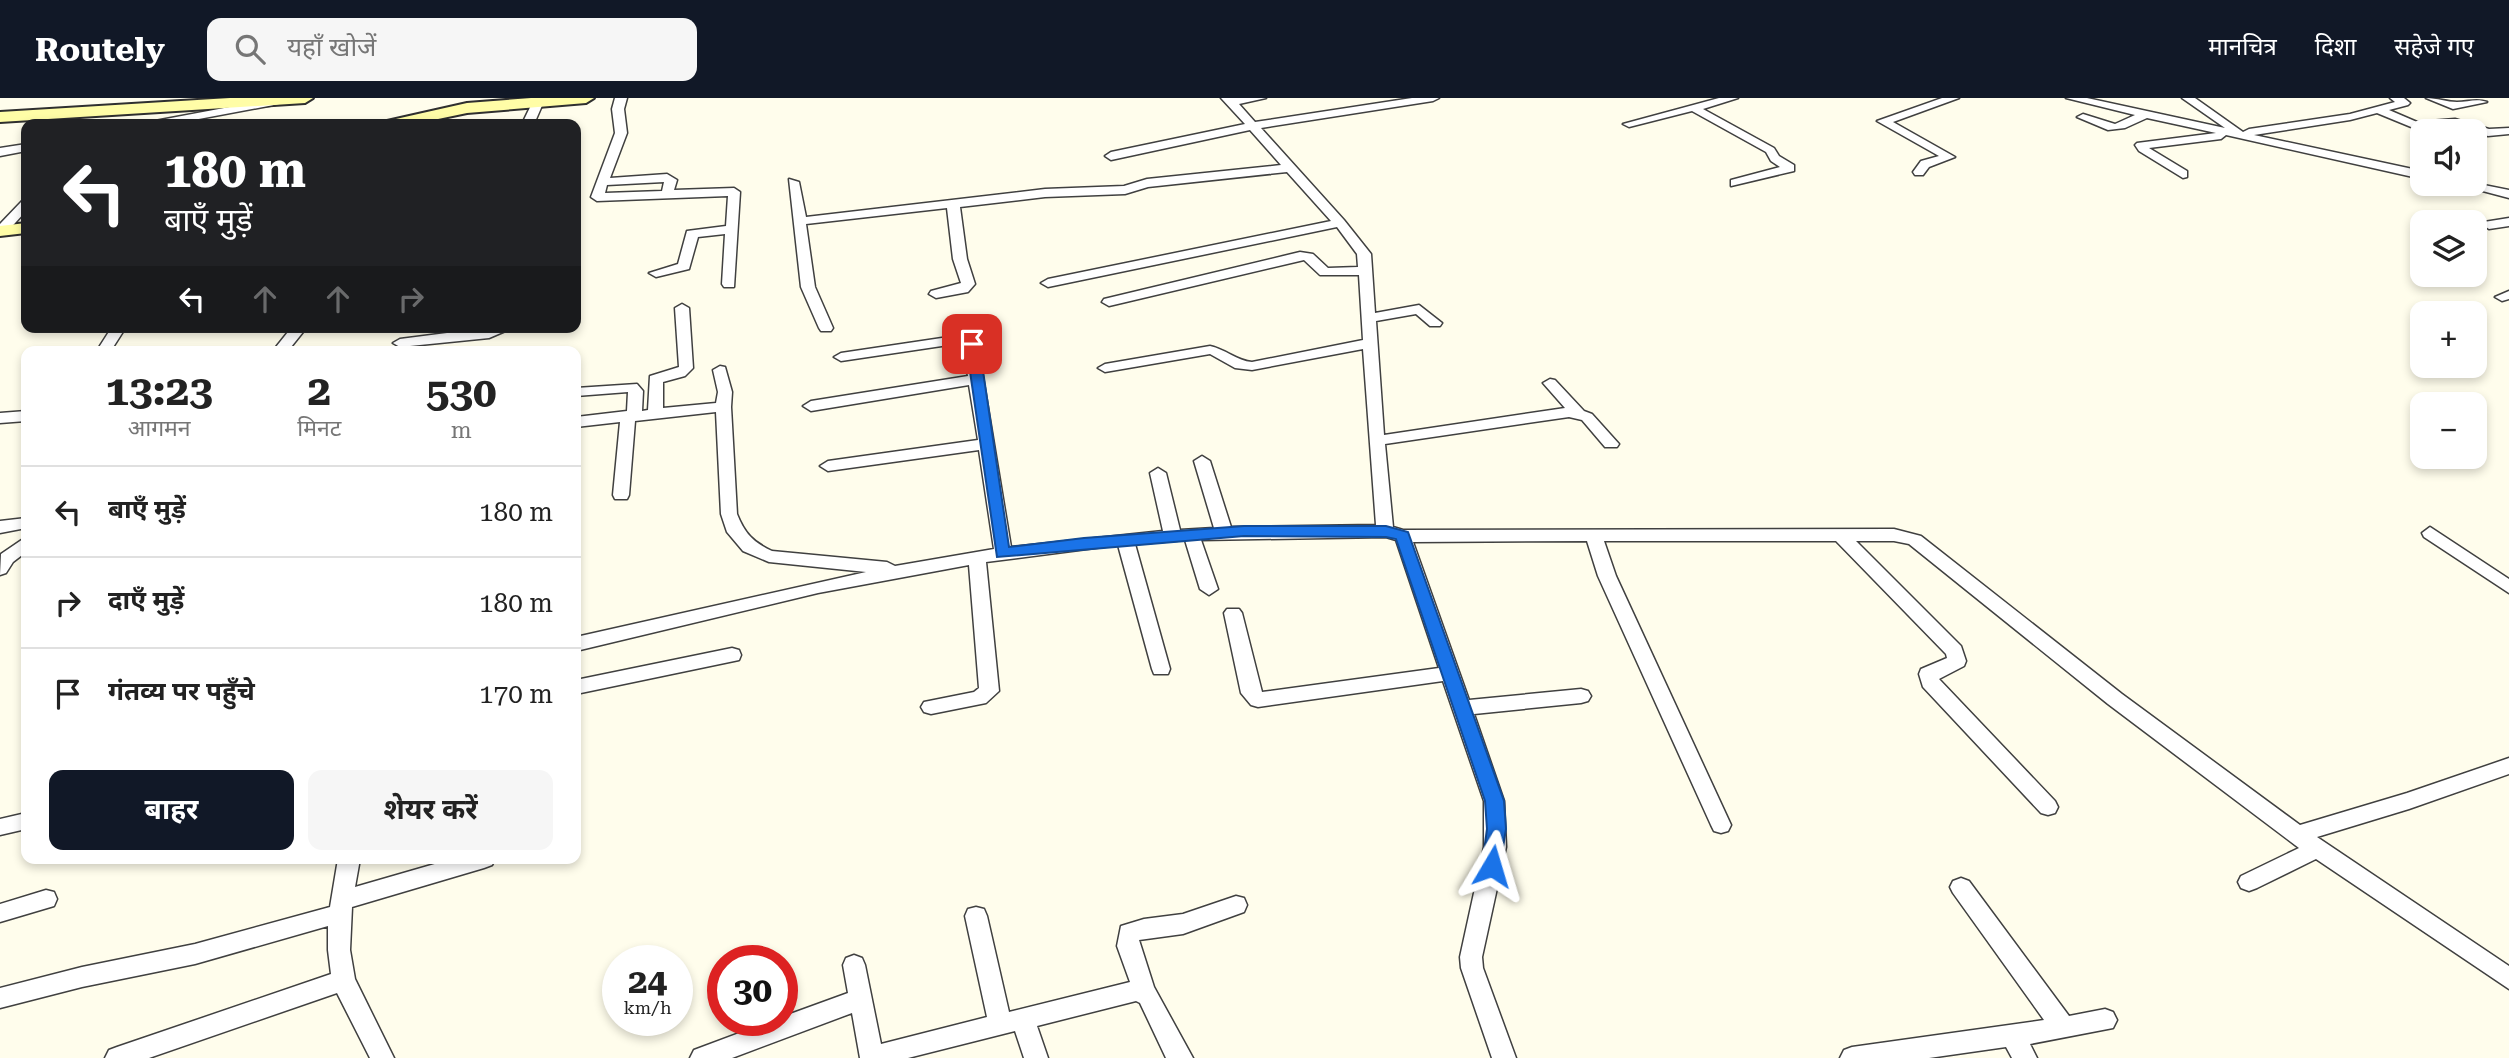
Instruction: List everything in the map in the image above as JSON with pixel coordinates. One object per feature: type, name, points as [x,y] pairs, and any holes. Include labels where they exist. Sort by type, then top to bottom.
[{"type":"street","points":[[0,117],[297,98]]},
{"type":"street","points":[[183,119],[297,98]]},
{"type":"street","points":[[415,119],[446,112],[586,98]]},
{"type":"street","points":[[621,98],[618,109],[621,133],[597,197],[732,190],[729,284]]},
{"type":"street","points":[[1229,100],[1260,98]]},
{"type":"street","points":[[1111,156],[1253,126],[1433,98]]},
{"type":"street","points":[[1629,124],[1732,98]]},
{"type":"street","points":[[1919,172],[1925,164],[1949,157],[1883,121],[1952,98]]},
{"type":"street","points":[[2072,98],[2410,172]]},
{"type":"street","points":[[2096,103],[2137,98]]},
{"type":"street","points":[[2188,98],[2239,134]]},
{"type":"street","points":[[2183,174],[2143,149],[2141,145],[2239,134],[2381,111],[2404,103],[2396,98]]},
{"type":"street","points":[[2432,98],[2458,106],[2481,102]]},
{"type":"street","points":[[1229,100],[1340,223],[1364,254],[1382,518],[1394,534],[1461,708],[1497,814],[1492,866],[1471,957],[1472,968],[1504,1058]]},
{"type":"street","points":[[530,119],[537,101]]},
{"type":"street","points":[[1694,108],[1770,150],[1775,158],[1790,168],[1735,183]]},
{"type":"street","points":[[229,119],[232,110]]},
{"type":"street","points":[[2381,111],[2416,126],[2455,122],[2488,133],[2509,131]]},
{"type":"street","points":[[2083,117],[2115,129],[2146,114]]},
{"type":"street","points":[[0,152],[21,149]]},
{"type":"street","points":[[801,221],[1045,193],[1125,190],[1147,183],[1291,168]]},
{"type":"street","points":[[793,182],[801,221],[799,223],[808,288],[826,328]]},
{"type":"street","points":[[2487,189],[2509,194]]},
{"type":"street","points":[[936,294],[963,289],[968,284],[960,259],[953,204]]},
{"type":"street","points":[[0,231],[21,209]]},
{"type":"street","points":[[2489,225],[2509,222]]},
{"type":"street","points":[[1048,283],[1340,223]]},
{"type":"street","points":[[0,231],[21,229]]},
{"type":"street","points":[[656,273],[684,266],[692,234],[731,229]]},
{"type":"street","points":[[1109,302],[1300,256],[1308,257],[1325,272],[1367,271]]},
{"type":"street","points":[[656,412],[655,379],[680,373],[686,368],[682,308]]},
{"type":"street","points":[[1370,318],[1419,309],[1435,323]]},
{"type":"street","points":[[406,346],[492,333]]},
{"type":"street","points":[[841,357],[967,340],[972,344],[1003,554]]},
{"type":"street","points":[[1105,368],[1210,350],[1220,352],[1239,366],[1252,366],[1371,343]]},
{"type":"street","points":[[720,370],[724,388],[728,513],[733,531],[741,541],[753,551],[769,556],[908,570]]},
{"type":"street","points":[[811,406],[977,379]]},
{"type":"street","points":[[1550,383],[1577,412],[1587,416],[1611,444]]},
{"type":"street","points":[[581,392],[632,387],[636,390],[621,495]]},
{"type":"street","points":[[581,421],[723,407]]},
{"type":"street","points":[[1376,441],[1577,412]]},
{"type":"street","points":[[0,418],[21,416]]},
{"type":"street","points":[[828,466],[986,444]]},
{"type":"street","points":[[1202,461],[1224,532]]},
{"type":"street","points":[[1158,473],[1182,535],[1209,589]]},
{"type":"street","points":[[0,527],[21,524]]},
{"type":"street","points":[[581,644],[732,606],[908,570],[1003,554],[1125,539],[1224,532],[1894,535],[1925,546],[2096,685],[2317,849],[2509,979]]},
{"type":"street","points":[[2430,533],[2509,587]]},
{"type":"street","points":[[1592,534],[1607,576],[1721,825]]},
{"type":"street","points":[[1840,535],[1954,651],[1957,661],[1928,674],[1930,682],[2048,807]]},
{"type":"street","points":[[1125,539],[1161,669]]},
{"type":"street","points":[[0,569],[7,558],[21,547]]},
{"type":"street","points":[[930,707],[979,698],[989,691],[977,558]]},
{"type":"street","points":[[1233,613],[1251,693],[1258,700],[1448,673]]},
{"type":"street","points":[[581,686],[732,655]]},
{"type":"street","points":[[1461,708],[1581,696]]},
{"type":"street","points":[[2298,834],[2409,801],[2509,766]]},
{"type":"street","points":[[0,827],[21,822]]},
{"type":"street","points":[[2249,882],[2317,849]]},
{"type":"street","points":[[348,864],[342,907],[340,960],[344,980],[382,1058]]},
{"type":"street","points":[[0,998],[82,977],[195,954],[469,864]]},
{"type":"street","points":[[1961,887],[2064,1028]]},
{"type":"street","points":[[0,913],[46,899]]},
{"type":"street","points":[[1181,1058],[1174,1051],[1148,995],[1143,991],[1142,975],[1126,944],[1129,933],[1183,924],[1236,905]]},
{"type":"street","points":[[976,916],[1011,1022],[1036,1058]]},
{"type":"street","points":[[854,965],[873,1058],[904,1048],[1143,991]]},
{"type":"street","points":[[117,1058],[344,980]]},
{"type":"street","points":[[702,1058],[860,999]]},
{"type":"street","points":[[1853,1058],[2105,1020]]},
{"type":"street","points":[[2012,1036],[2025,1058]]},
{"type":"route","points":[[972,344],[1003,554],[1084,543],[1244,531],[1386,531],[1403,536],[1494,801],[1497,829],[1492,866]]}]
